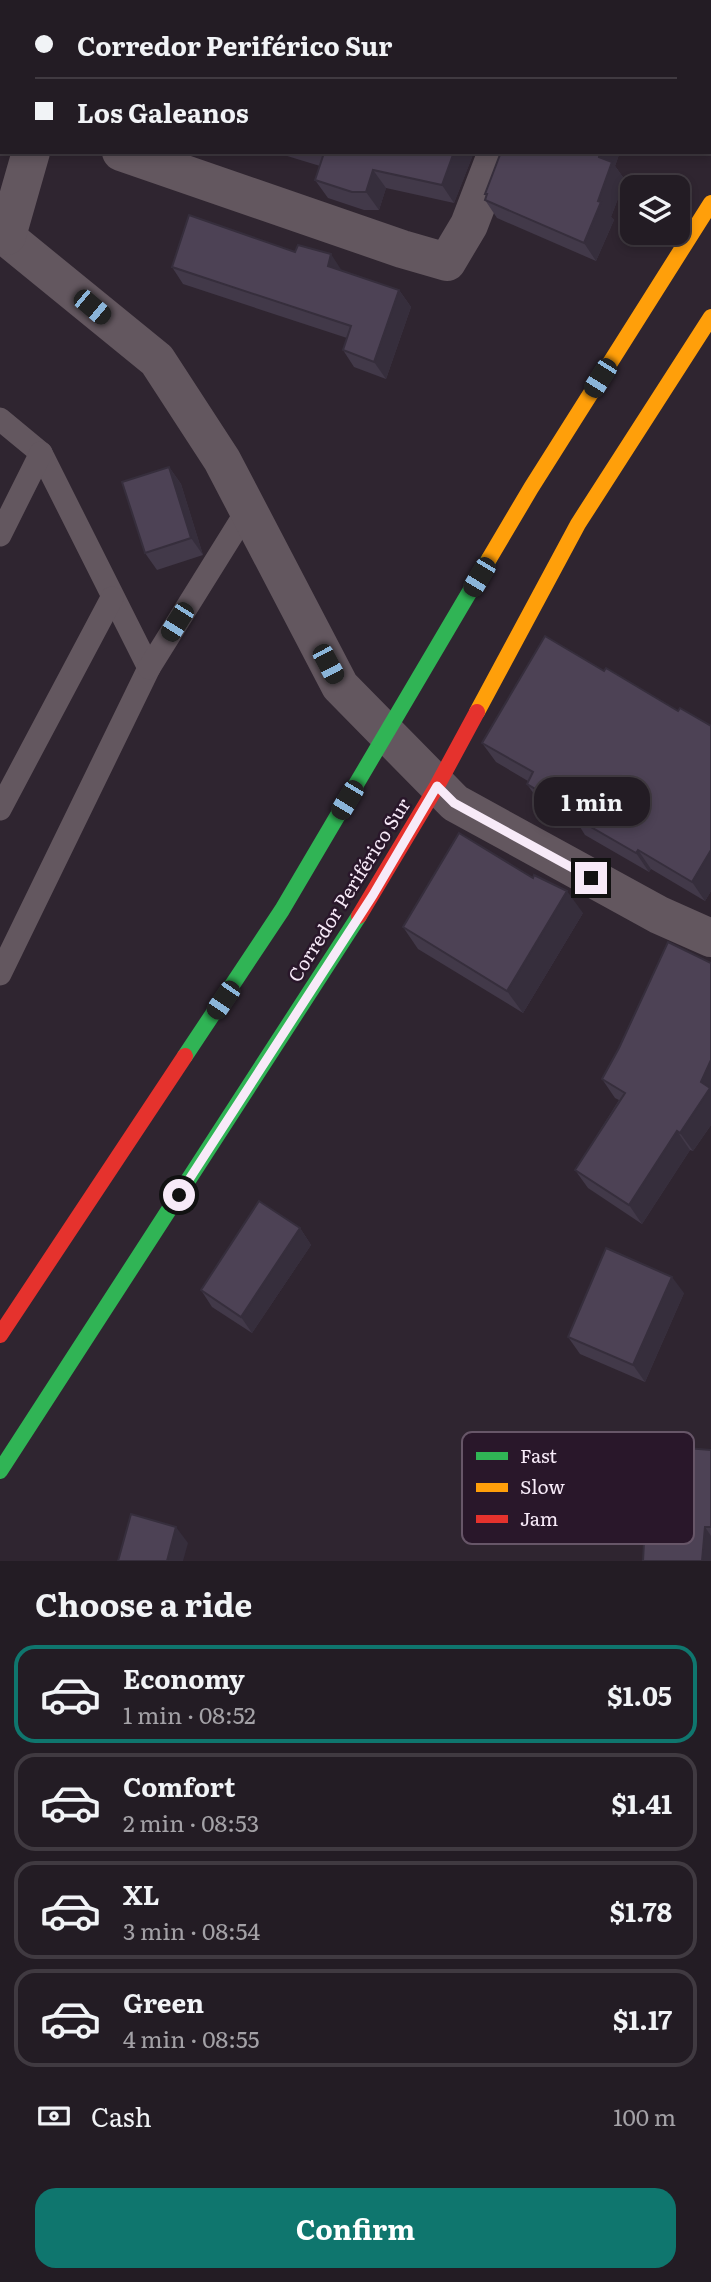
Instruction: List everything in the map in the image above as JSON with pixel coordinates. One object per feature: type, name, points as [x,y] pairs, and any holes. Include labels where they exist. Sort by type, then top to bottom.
[{"type":"main road","points":[[0,1335],[282,910],[531,488],[711,203]]},
{"type":"main road","name":"Corredor Periférico Sur","points":[[0,1471],[373,895],[437,786],[578,524],[711,317]]},
{"type":"street","points":[[30,154],[3,234],[157,360],[222,460],[340,686],[454,803],[659,915],[711,938]]},
{"type":"street","points":[[127,154],[447,262],[469,225],[495,154]]},
{"type":"lane","points":[[0,419],[41,453],[149,668]]},
{"type":"lane","points":[[0,535],[41,453]]},
{"type":"lane","points":[[0,974],[149,668],[248,509]]},
{"type":"lane","points":[[0,809],[112,598]]},
{"type":"building","points":[[324,154],[453,154],[442,185],[373,170],[366,192],[352,192],[315,180]]},
{"type":"building","points":[[500,154],[600,154],[599,157],[612,162],[598,201],[601,202],[584,243],[485,200]]},
{"type":"building","points":[[189,215],[295,252],[298,245],[331,254],[328,266],[399,290],[374,362],[343,350],[351,326],[172,267]]},
{"type":"building","points":[[169,467],[191,538],[145,553],[122,482]]},
{"type":"building","points":[[545,636],[604,671],[606,668],[678,711],[680,708],[711,726],[711,850],[692,882],[572,816],[574,812],[527,784],[533,772],[482,743]]},
{"type":"building","points":[[459,833],[533,878],[534,875],[567,891],[507,991],[403,927]]},
{"type":"building","points":[[668,942],[711,963],[711,1060],[701,1082],[710,1088],[680,1133],[677,1131],[629,1205],[575,1170],[625,1093],[602,1079]]},
{"type":"building","points":[[259,1201],[300,1228],[241,1317],[201,1290]]},
{"type":"building","points":[[606,1248],[672,1277],[633,1365],[568,1337]]},
{"type":"building","points":[[694,1449],[711,1450],[711,1527],[705,1527],[702,1561],[643,1561],[644,1544],[694,1544]]},
{"type":"building","points":[[131,1514],[176,1527],[167,1561],[118,1561]]},
{"type":"traffic: fast","points":[[185,1056],[282,910],[489,559]]},
{"type":"traffic: fast","points":[[0,1471],[359,916]]},
{"type":"traffic: slow","points":[[489,559],[711,203]]},
{"type":"traffic: slow","points":[[477,712],[578,524],[711,317]]},
{"type":"traffic: jam","points":[[359,916],[437,786],[477,712]]},
{"type":"traffic: jam","points":[[0,1335],[185,1056]]},
{"type":"route","points":[[179,1195],[373,895],[437,786],[454,803],[591,878]]}]
